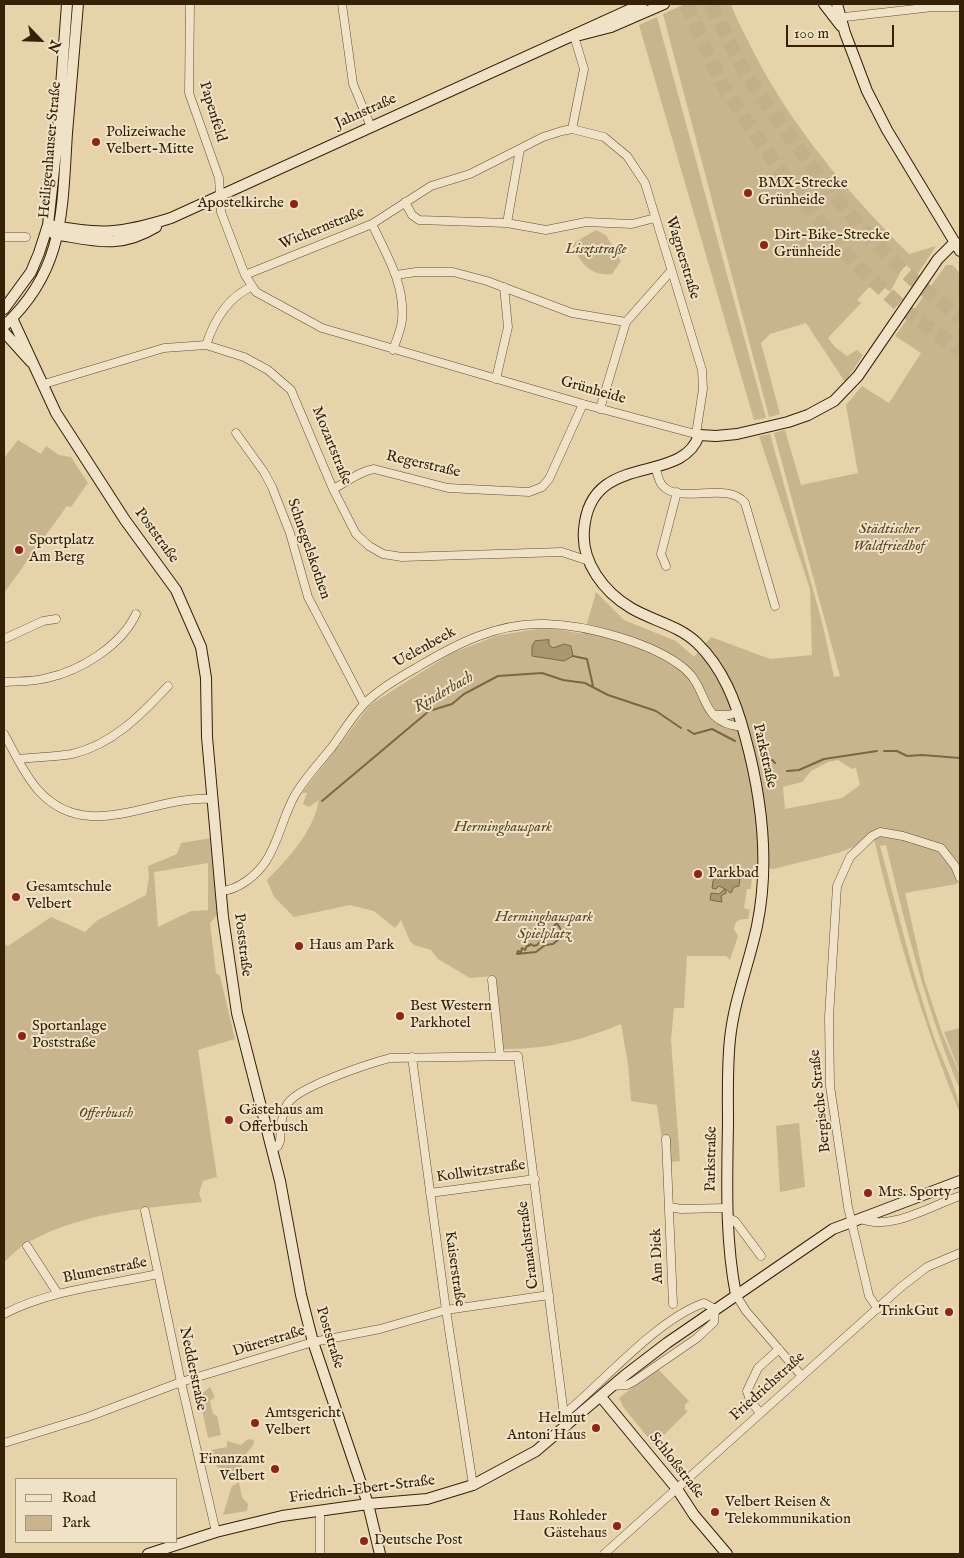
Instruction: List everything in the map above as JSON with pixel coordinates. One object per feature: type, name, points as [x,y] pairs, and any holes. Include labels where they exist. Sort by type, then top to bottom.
[{"type":"street","name":"Heiligenhauser Straße","points":[[4,309],[19,292],[31,272],[47,229],[57,142],[66,4]]},
{"type":"street","name":"Heiligenhauser Straße","points":[[4,326],[33,294],[47,268],[59,231],[78,4]]},
{"type":"street","name":"Papenfeld","points":[[190,4],[188,88],[219,178],[219,196]]},
{"type":"street","points":[[342,4],[353,84],[371,127]]},
{"type":"street","name":"Jahnstraße","points":[[47,229],[112,233],[171,218],[574,36],[611,27],[639,8],[664,4]]},
{"type":"street","points":[[824,4],[839,17],[933,7],[960,7]]},
{"type":"street","points":[[838,4],[839,17],[867,91],[880,118],[957,240],[960,251]]},
{"type":"street","points":[[574,36],[584,69],[572,128],[543,138],[470,174],[431,186],[405,202],[412,216],[419,220],[507,223],[546,230],[586,222],[632,224],[655,218]]},
{"type":"street","name":"Wagnerstraße","points":[[572,128],[604,137],[627,156],[644,182],[702,370],[703,389],[698,435]]},
{"type":"street","points":[[507,223],[520,149]]},
{"type":"street","name":"Grünheide","points":[[219,196],[221,212],[251,287],[266,298],[322,328],[393,350],[698,435],[716,436],[784,422],[819,410],[842,395],[875,352],[945,249],[957,240]]},
{"type":"street","name":"Wichernstraße","points":[[245,275],[372,224],[405,202]]},
{"type":"street","points":[[372,224],[402,292],[402,322],[393,350]]},
{"type":"street","points":[[4,237],[26,237]]},
{"type":"street","points":[[396,275],[422,271],[452,272],[487,280],[572,313],[626,322]]},
{"type":"street","points":[[600,408],[626,322],[671,271]]},
{"type":"street","points":[[206,346],[219,315],[242,291],[251,287]]},
{"type":"street","points":[[496,379],[508,328],[504,287]]},
{"type":"street","name":"Poststraße","points":[[12,318],[16,331],[37,368],[60,420],[125,520],[176,590],[194,630],[205,661],[220,891],[228,962],[237,1013],[273,1149],[300,1295],[313,1342],[368,1504],[380,1554]]},
{"type":"street","name":"Poststraße","points":[[4,332],[37,368]]},
{"type":"street","name":"Mozartstraße","points":[[44,384],[164,348],[206,346],[244,357],[268,370],[291,390],[333,489],[356,534],[369,546],[391,557],[562,552],[589,561]]},
{"type":"street","name":"Regerstraße","points":[[333,489],[352,480],[364,470],[374,469],[448,488],[529,492],[542,487],[549,479],[583,404]]},
{"type":"street","name":"Schnegelskothen","points":[[236,433],[264,472],[272,487],[290,533],[308,597],[364,704]]},
{"type":"street","name":"Parkstraße","points":[[698,435],[696,443],[686,454],[672,462],[617,478],[598,493],[585,522],[584,541],[589,561],[604,586],[617,598],[632,608],[681,631],[696,642],[713,660],[726,682],[738,712],[757,787],[764,858],[762,887],[756,927],[742,977],[730,1038],[727,1213],[729,1260],[736,1295]]},
{"type":"street","points":[[655,466],[662,486],[677,492],[718,493],[741,498],[745,503],[775,606]]},
{"type":"street","points":[[666,566],[661,554],[677,492]]},
{"type":"street","points":[[4,682],[46,679],[79,667],[94,658],[125,632],[136,614]]},
{"type":"street","points":[[4,639],[43,621],[56,619]]},
{"type":"street","name":"Uelenbeek","points":[[220,891],[229,891],[242,884],[266,861],[296,794],[364,704],[387,685],[460,643],[491,632],[519,626],[547,624],[615,635],[679,664],[694,680],[702,698],[714,715]]},
{"type":"street","points":[[18,759],[62,755],[93,747],[130,724],[168,686]]},
{"type":"street","points":[[714,715],[729,715],[738,712]]},
{"type":"street","points":[[714,715],[722,723],[742,727]]},
{"type":"street","points":[[4,734],[33,784],[46,797],[61,807],[80,814],[114,816],[188,800],[213,799]]},
{"type":"street","name":"Bergische Straße","points":[[878,1309],[869,1296],[830,1086],[828,1051],[834,902],[837,886],[850,857],[863,847],[872,836],[880,832],[888,832],[941,848],[955,866],[960,878]]},
{"type":"street","points":[[273,1149],[278,1146],[280,1141],[286,1108],[302,1091],[374,1062],[412,1058],[500,1054],[492,980]]},
{"type":"street","name":"Cranachstraße","points":[[500,1054],[515,1054],[520,1060],[566,1422]]},
{"type":"street","name":"Kaiserstraße","points":[[412,1058],[446,1310],[473,1485]]},
{"type":"street","name":"Am Diek","points":[[666,1139],[673,1304]]},
{"type":"street","name":"Kollwitzstraße","points":[[430,1193],[535,1179]]},
{"type":"street","name":"Friedrich-Ebert-Straße","points":[[566,1422],[715,1308],[832,1229],[960,1181]]},
{"type":"street","name":"Friedrich-Ebert-Straße","points":[[856,1220],[872,1223],[899,1219],[960,1196]]},
{"type":"street","name":"Am Diek","points":[[670,1207],[727,1213]]},
{"type":"street","name":"Nedderstraße","points":[[145,1211],[181,1382],[216,1532]]},
{"type":"street","points":[[727,1213],[736,1221],[761,1256]]},
{"type":"street","name":"Blumenstraße","points":[[27,1246],[58,1294]]},
{"type":"street","name":"Friedrichstraße","points":[[604,1554],[801,1375],[927,1267],[960,1253]]},
{"type":"street","name":"Blumenstraße","points":[[4,1314],[23,1304],[58,1294],[158,1274]]},
{"type":"street","name":"Dürerstraße","points":[[4,1443],[88,1417],[181,1382],[313,1342],[380,1329],[446,1310],[549,1295]]},
{"type":"street","points":[[736,1295],[742,1306],[801,1375]]},
{"type":"street","name":"Friedrich-Ebert-Straße","points":[[148,1554],[216,1532],[282,1516],[442,1496],[473,1485],[536,1451],[566,1422],[627,1356],[676,1319],[700,1305],[704,1304],[715,1308]]},
{"type":"street","points":[[612,1386],[627,1385],[633,1382],[697,1338],[714,1322],[715,1308]]},
{"type":"street","points":[[760,1412],[747,1397],[747,1392],[758,1368],[780,1349]]},
{"type":"street","points":[[624,1376],[627,1356]]},
{"type":"street","name":"Schloßstraße","points":[[601,1397],[677,1489],[694,1515],[727,1554]]},
{"type":"street","points":[[320,1510],[320,1554]]},
{"type":"green space","points":[[685,4],[731,4],[752,49],[784,105],[822,158],[843,183],[909,254],[936,246],[917,275],[905,264],[890,292],[876,280],[857,300],[861,303],[828,338],[835,347],[847,356],[857,350],[863,355],[845,382],[806,323],[770,334],[761,343],[780,414],[769,417],[663,14]]},
{"type":"green space","points":[[657,17],[766,418],[754,420],[639,25]]},
{"type":"green space","name":"Lisztstraße","points":[[596,230],[606,235],[621,261],[612,274],[592,271],[578,257],[572,244]]},
{"type":"green space","points":[[946,265],[953,265],[960,274],[960,878],[952,853],[957,884],[905,893],[925,982],[942,1033],[960,1075],[960,1090],[927,1000],[886,845],[880,846],[918,986],[935,1040],[957,1095],[960,1114],[934,1047],[912,978],[874,839],[838,853],[773,869],[753,865],[751,889],[747,889],[744,908],[750,910],[748,919],[740,920],[735,924],[734,929],[738,936],[730,960],[726,956],[687,956],[684,1008],[674,1008],[671,1040],[680,1161],[665,1163],[657,1105],[631,1101],[628,1064],[621,1024],[563,1043],[533,1048],[503,1049],[494,976],[470,978],[438,959],[431,950],[414,945],[410,941],[401,920],[395,928],[374,911],[350,905],[294,917],[274,897],[267,880],[299,844],[316,812],[319,800],[309,807],[303,804],[307,793],[302,793],[370,705],[450,654],[496,636],[549,628],[584,634],[596,592],[624,620],[676,641],[694,657],[711,637],[770,659],[812,655],[810,589],[759,436],[770,434],[823,626],[834,677],[840,676],[774,433],[785,430],[801,485],[858,473],[846,405],[862,386],[889,403],[921,353],[895,336]],"holes":[[[838,760],[852,769],[856,768],[860,785],[842,798],[785,809],[783,787],[802,782],[811,771],[828,762]]]},
{"type":"green space","name":"Sportplatz Am Berg","points":[[18,440],[41,454],[46,446],[59,455],[71,457],[88,483],[71,507],[67,506],[4,593],[4,458]]},
{"type":"green space","name":"Offerbusch","points":[[211,838],[217,915],[210,923],[216,973],[220,976],[235,1039],[198,1050],[217,1177],[203,1181],[199,1193],[202,1202],[135,1210],[90,1218],[47,1233],[18,1249],[4,1262],[4,944],[8,946],[51,917],[85,932],[96,921],[146,895],[149,877],[148,866],[177,854],[181,843]],"holes":[[[208,863],[208,910],[191,911],[158,927],[154,872]]]},
{"type":"green space","points":[[960,1028],[960,1073],[944,1032]]},
{"type":"green space","points":[[799,1123],[805,1187],[780,1192],[776,1126]]},
{"type":"green space","points":[[657,1368],[689,1401],[685,1405],[685,1410],[688,1411],[654,1445],[624,1408],[619,1398]]},
{"type":"green space","points":[[210,1387],[215,1397],[210,1401],[213,1414],[217,1416],[221,1435],[208,1438],[199,1396]]},
{"type":"green space","points":[[248,1439],[254,1440],[254,1444],[246,1454],[240,1470],[232,1474],[223,1471],[215,1465],[211,1450],[227,1447],[227,1441],[241,1445]]},
{"type":"green space","points":[[239,1482],[242,1497],[248,1504],[247,1511],[223,1515],[232,1486]]},
{"type":"shaded area","points":[[549,640],[549,645],[553,648],[564,644],[571,646],[573,656],[564,661],[532,656],[532,646],[535,641]]},
{"type":"shaded area","points":[[733,869],[735,876],[740,878],[739,886],[734,887],[731,893],[719,886],[716,889],[712,888],[714,875],[731,873]]},
{"type":"shaded area","points":[[725,889],[726,893],[721,896],[722,902],[710,900],[711,893],[719,894]]},
{"type":"waterway","points":[[573,656],[587,659],[593,686]]},
{"type":"waterway","name":"Rinderbach","points":[[322,801],[429,711],[452,704],[464,694],[498,676],[542,673],[563,680],[585,683],[608,695],[656,711],[681,728]]},
{"type":"waterway","name":"Rinderbach","points":[[688,730],[694,734],[712,729],[735,741]]},
{"type":"waterway","name":"Rinderbach","points":[[757,744],[775,763]]},
{"type":"waterway","name":"Rinderbach","points":[[787,771],[799,770],[824,759],[877,751]]},
{"type":"waterway","name":"Rinderbach","points":[[884,751],[897,751],[907,756],[922,755],[960,758]]},
{"type":"waterway","points":[[556,924],[537,945],[531,944],[529,946],[528,944],[525,950],[522,948],[521,952],[518,951],[517,954],[536,952],[545,945],[553,944],[560,938],[561,930],[557,923]]},
{"type":"tunnel","points":[[686,4],[723,86],[789,184],[856,265],[912,316],[960,350]]},
{"type":"tunnel","points":[[711,4],[747,76],[841,204],[885,253],[934,297],[960,317]]},
{"type":"place","name":"Polizeiwache Velbert-Mitte","points":[[96,142]]},
{"type":"place","name":"BMX-Strecke Grünheide","points":[[748,193]]},
{"type":"place","name":"Apostelkirche","points":[[294,204]]},
{"type":"place","name":"Dirt-Bike-Strecke Grünheide","points":[[764,245]]},
{"type":"place","name":"Sportplatz Am Berg","points":[[19,550]]},
{"type":"place","name":"Parkbad","points":[[698,874]]},
{"type":"place","name":"Gesamtschule Velbert","points":[[16,897]]},
{"type":"place","name":"Haus am Park","points":[[299,946]]},
{"type":"place","name":"Best Western Parkhotel","points":[[400,1016]]},
{"type":"place","name":"Sportanlage Poststraße","points":[[22,1036]]},
{"type":"place","name":"Gästehaus am Offerbusch","points":[[229,1120]]},
{"type":"place","name":"Mrs. Sporty","points":[[868,1193]]},
{"type":"place","name":"TrinkGut","points":[[949,1312]]},
{"type":"place","name":"Amtsgericht Velbert","points":[[255,1423]]},
{"type":"place","name":"Helmut Antoni Haus","points":[[596,1428]]},
{"type":"place","name":"Finanzamt Velbert","points":[[275,1469]]},
{"type":"place","name":"Velbert Reisen & Telekommunikation","points":[[715,1512]]},
{"type":"place","name":"Haus Rohleder Gästehaus","points":[[617,1526]]},
{"type":"place","name":"Deutsche Post","points":[[364,1541]]},
{"type":"park label","name":"Städtischer Waldfriedhof","points":[[889,538]]},
{"type":"park label","name":"Herminghauspark","points":[[503,828]]},
{"type":"park label","name":"Herminghauspark Spielplatz","points":[[544,926]]}]
